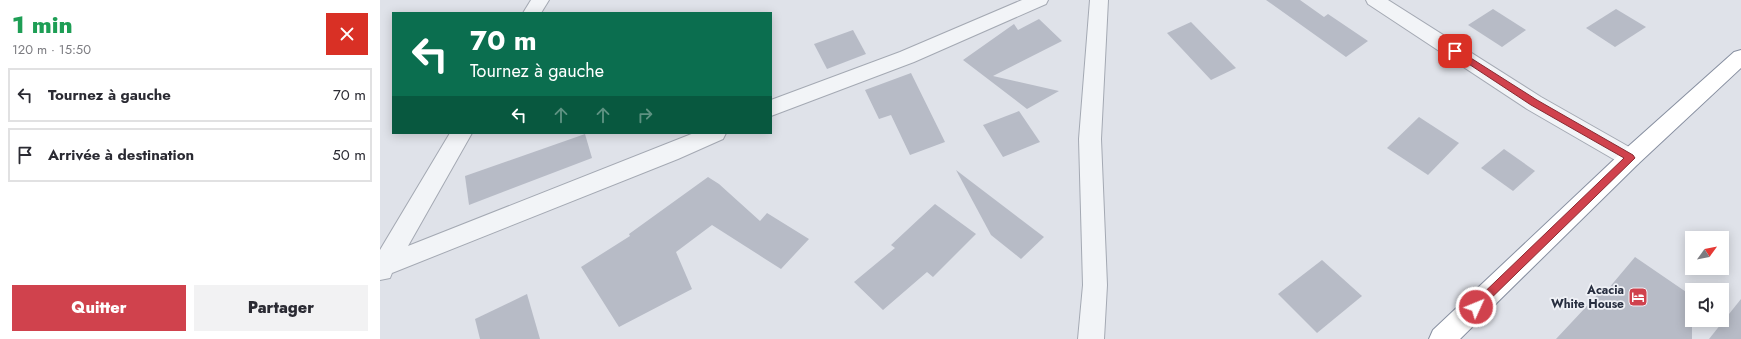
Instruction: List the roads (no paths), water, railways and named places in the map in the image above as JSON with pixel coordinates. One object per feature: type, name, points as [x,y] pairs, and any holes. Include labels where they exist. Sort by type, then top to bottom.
[{"type":"highway","points":[[1442,339],[1630,158],[1741,57]]},
{"type":"street","points":[[533,12],[540,0]]},
{"type":"street","points":[[772,108],[907,57],[1039,0]]},
{"type":"street","points":[[1091,339],[1095,285],[1090,139],[1099,0]]},
{"type":"street","points":[[1375,0],[1534,103],[1630,158]]},
{"type":"street","points":[[382,269],[460,134]]},
{"type":"street","points":[[382,269],[670,153],[713,134]]},
{"type":"place","name":"Acacia White House","points":[[1638,297]]}]
